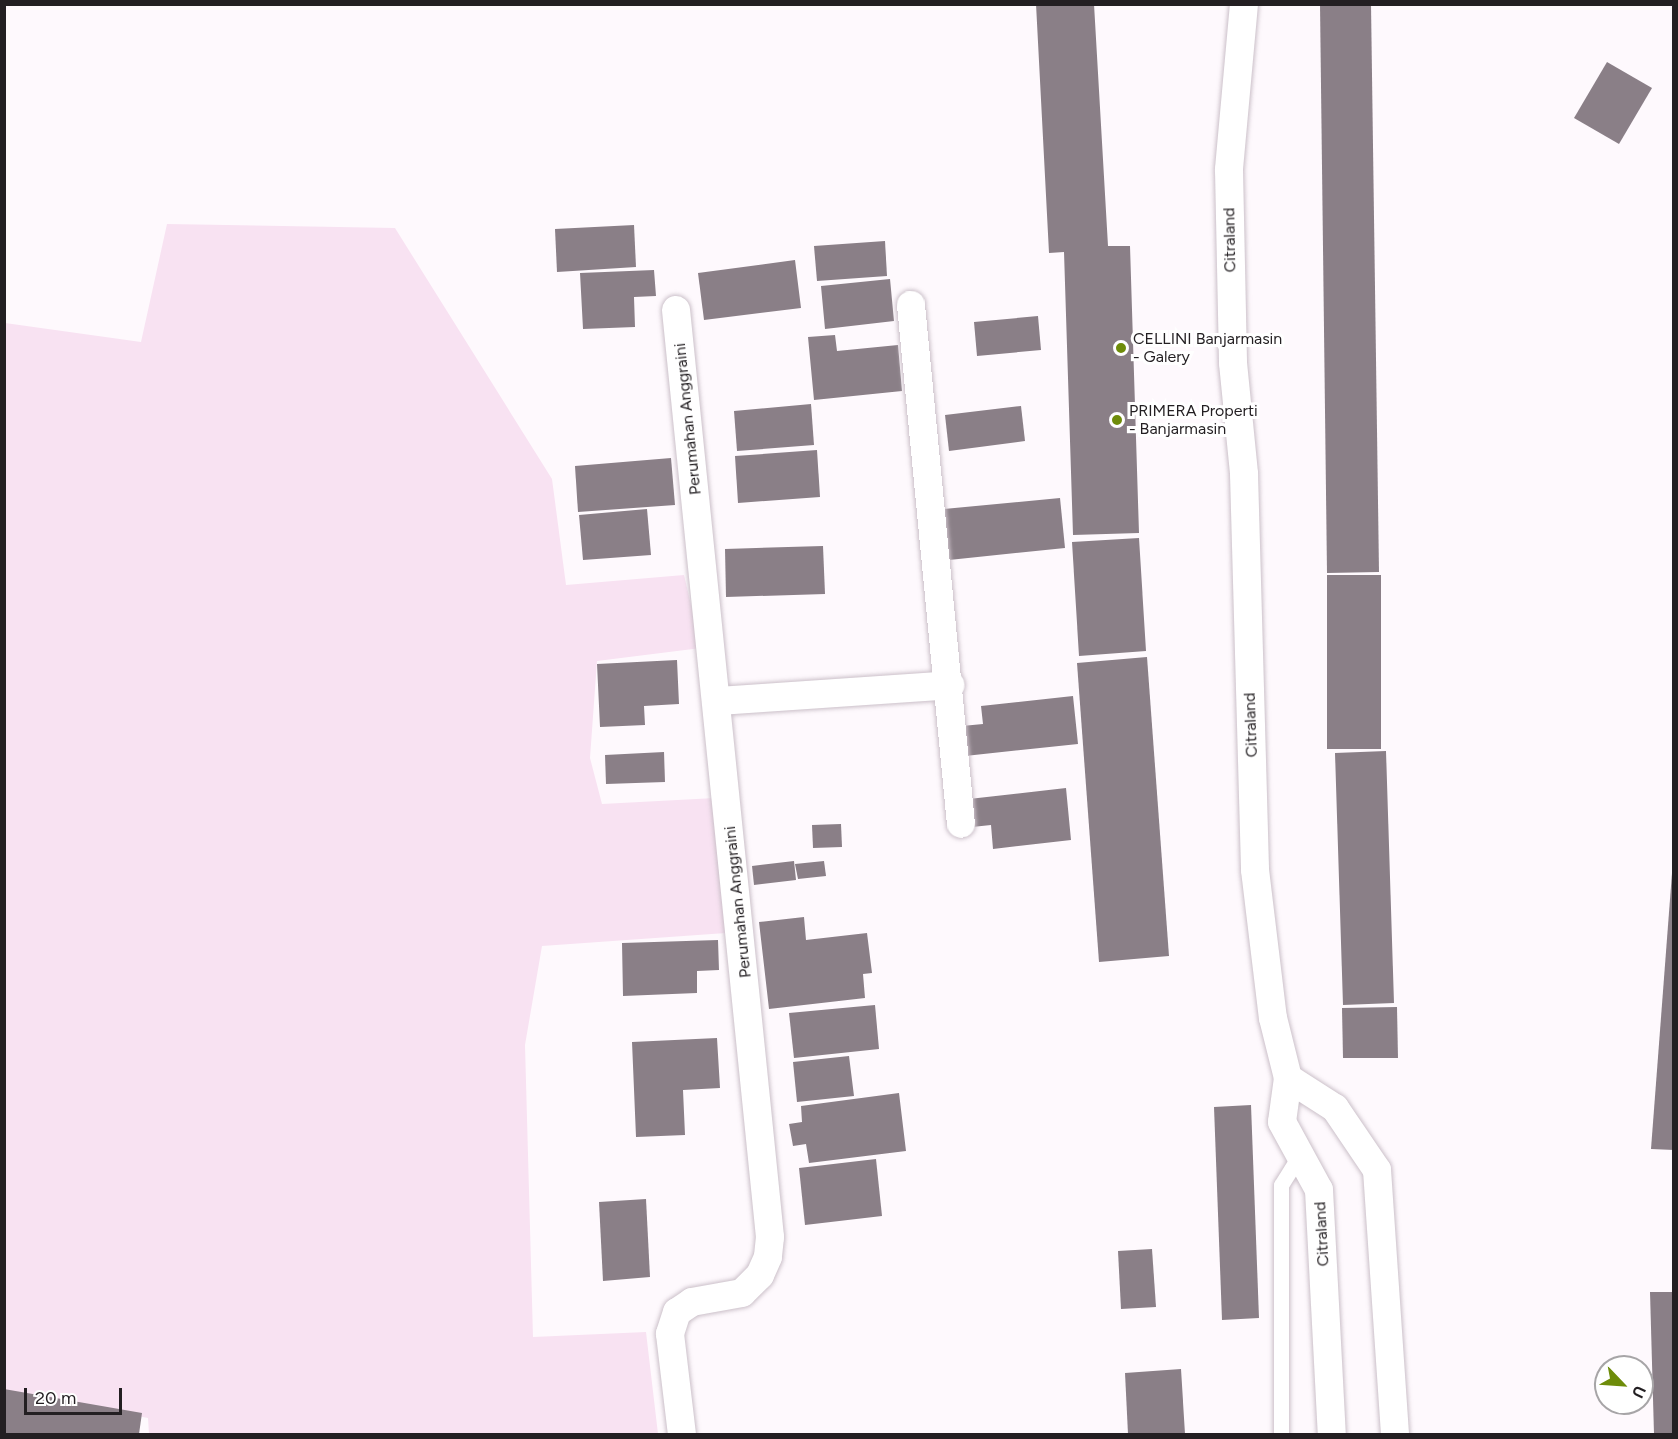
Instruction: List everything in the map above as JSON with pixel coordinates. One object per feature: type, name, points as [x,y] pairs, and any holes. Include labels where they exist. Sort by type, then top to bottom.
[{"type":"street","name":"Citraland","points":[[1244,4],[1229,170],[1233,363],[1244,474],[1255,870],[1273,1018],[1288,1078],[1282,1122],[1301,1153],[1319,1190],[1332,1434]]},
{"type":"street","points":[[911,305],[950,685],[960,824]]},
{"type":"street","name":"Perumahan Anggraini","points":[[676,310],[718,701],[770,1237],[768,1257],[760,1275],[742,1293],[693,1302],[677,1312],[670,1334],[682,1434]]},
{"type":"street","points":[[718,701],[950,685]]},
{"type":"street","points":[[1288,1078],[1335,1108],[1377,1170],[1395,1434]]},
{"type":"lane","points":[[1281,1434],[1281,1185],[1301,1153]]},
{"type":"shaded area","points":[[167,224],[395,228],[552,479],[566,585],[684,575],[701,648],[597,661],[590,758],[602,804],[715,798],[726,933],[542,946],[525,1045],[533,1337],[646,1332],[658,1434],[149,1434],[148,1418],[5,1391],[5,323],[141,342]]},
{"type":"building","points":[[1036,4],[1094,4],[1108,246],[1130,246],[1139,533],[1073,535],[1064,252],[1049,253]]},
{"type":"building","points":[[1320,4],[1371,4],[1379,572],[1327,573]]},
{"type":"building","points":[[1607,62],[1652,88],[1619,144],[1574,118]]},
{"type":"building","points":[[634,225],[636,267],[557,272],[555,229]]},
{"type":"building","points":[[885,241],[887,276],[817,281],[814,246]]},
{"type":"building","points":[[795,260],[801,308],[704,320],[698,273]]},
{"type":"building","points":[[654,270],[656,296],[634,297],[635,327],[583,329],[580,273]]},
{"type":"building","points":[[890,279],[894,321],[825,329],[821,286]]},
{"type":"building","points":[[1038,316],[1041,350],[977,356],[974,322]]},
{"type":"building","points":[[835,335],[837,351],[898,345],[902,391],[814,400],[808,337]]},
{"type":"building","points":[[811,404],[814,445],[737,451],[734,411]]},
{"type":"building","points":[[1021,406],[1025,441],[949,451],[945,415]]},
{"type":"building","points":[[817,450],[820,497],[738,503],[735,456]]},
{"type":"building","points":[[671,458],[675,505],[578,512],[575,466]]},
{"type":"building","points":[[1060,498],[1065,548],[949,560],[944,509]]},
{"type":"building","points":[[647,509],[651,555],[583,560],[579,515]]},
{"type":"building","points":[[1139,538],[1146,651],[1079,656],[1072,542]]},
{"type":"building","points":[[823,546],[825,594],[726,597],[725,549]]},
{"type":"building","points":[[1327,575],[1381,575],[1381,749],[1327,749]]},
{"type":"building","points":[[1147,657],[1169,956],[1099,962],[1077,663]]},
{"type":"building","points":[[677,660],[679,704],[644,706],[645,725],[600,727],[597,664]]},
{"type":"building","points":[[1073,696],[1078,744],[965,756],[962,726],[983,724],[981,706]]},
{"type":"building","points":[[1386,751],[1394,1003],[1343,1005],[1335,753]]},
{"type":"building","points":[[664,752],[665,782],[606,784],[605,755]]},
{"type":"building","points":[[1066,788],[1071,840],[993,849],[991,825],[972,827],[969,799]]},
{"type":"building","points":[[841,824],[842,847],[813,848],[812,825]]},
{"type":"building","points":[[794,861],[796,880],[754,885],[752,866]]},
{"type":"building","points":[[824,861],[826,876],[798,879],[795,864]]},
{"type":"building","points":[[1672,873],[1674,873],[1674,1150],[1651,1149]]},
{"type":"building","points":[[804,917],[806,940],[867,933],[872,973],[863,974],[865,998],[769,1009],[759,922]]},
{"type":"building","points":[[718,940],[719,970],[697,971],[697,993],[623,996],[622,943]]},
{"type":"building","points":[[875,1005],[879,1049],[794,1058],[789,1013]]},
{"type":"building","points":[[1397,1007],[1398,1058],[1343,1058],[1342,1008]]},
{"type":"building","points":[[717,1038],[720,1088],[683,1090],[685,1135],[636,1137],[632,1042]]},
{"type":"building","points":[[849,1056],[854,1096],[797,1102],[793,1062]]},
{"type":"building","points":[[899,1093],[906,1151],[809,1163],[806,1144],[793,1146],[789,1124],[802,1122],[801,1106]]},
{"type":"building","points":[[1251,1105],[1259,1318],[1222,1320],[1214,1107]]},
{"type":"building","points":[[876,1159],[882,1216],[805,1225],[799,1168]]},
{"type":"building","points":[[646,1199],[650,1277],[603,1281],[599,1202]]},
{"type":"building","points":[[1152,1249],[1156,1307],[1121,1309],[1118,1251]]},
{"type":"building","points":[[1650,1292],[1674,1292],[1674,1434],[1654,1434],[1654,1355],[1652,1355]]},
{"type":"building","points":[[1181,1369],[1185,1434],[1128,1434],[1125,1373]]},
{"type":"building","points":[[4,1389],[142,1413],[139,1434],[4,1434]]},
{"type":"place","name":"CELLINI Banjarmasin - Galery","points":[[1121,348]]},
{"type":"place","name":"PRIMERA Properti - Banjarmasin","points":[[1117,420]]}]
